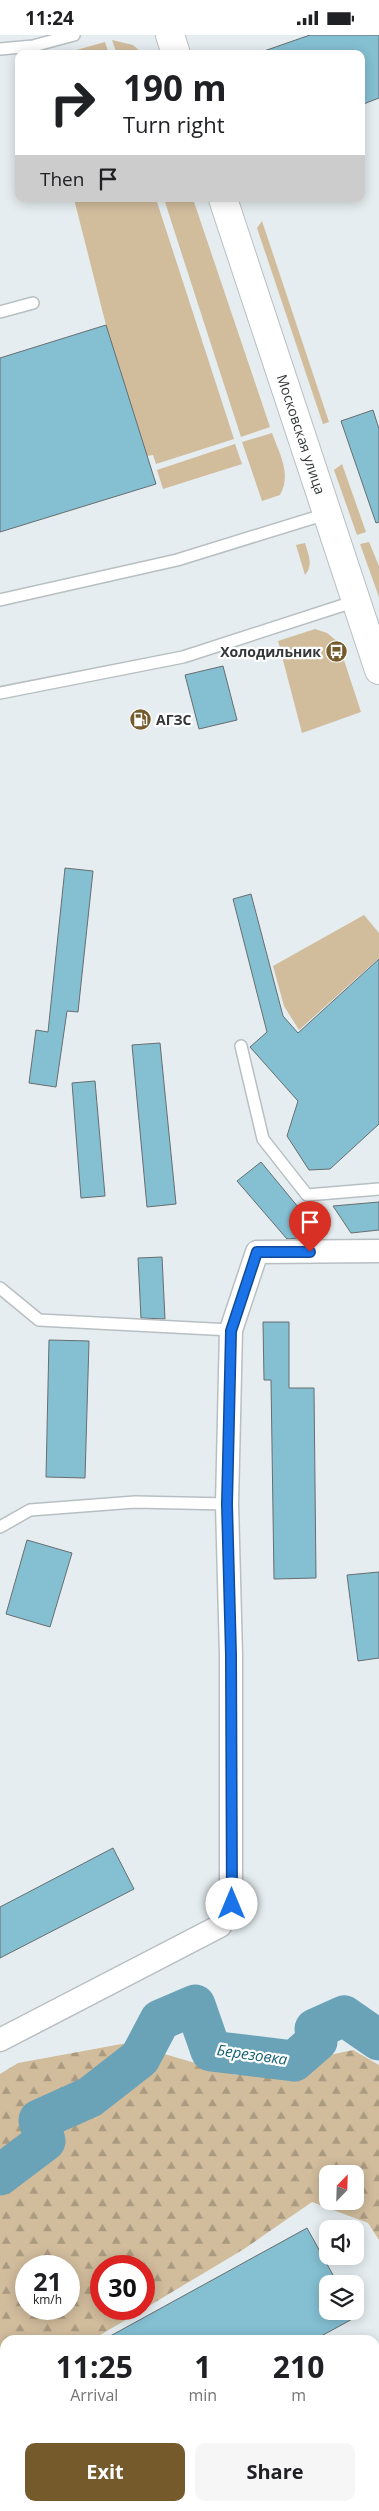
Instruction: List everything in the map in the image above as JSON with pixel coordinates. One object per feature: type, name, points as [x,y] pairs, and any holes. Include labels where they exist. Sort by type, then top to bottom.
[{"type":"main road","points":[[170,35],[175,50]]},
{"type":"main road","name":"Московская улица","points":[[224,202],[379,670]]},
{"type":"street","points":[[0,2040],[220,1926],[232,1904],[231,1655],[227,1504],[231,1331],[257,1252],[379,1251]]},
{"type":"lane","points":[[0,49],[33,46],[74,35]]},
{"type":"lane","points":[[0,312],[33,303]]},
{"type":"lane","points":[[0,600],[177,559],[326,514]]},
{"type":"lane","points":[[0,693],[183,657],[356,601]]},
{"type":"lane","points":[[241,1046],[263,1139],[307,1195],[379,1189]]},
{"type":"lane","points":[[0,1288],[39,1321],[231,1331]]},
{"type":"lane","points":[[0,1527],[30,1510],[135,1502],[227,1504]]},
{"type":"green space","points":[[112,40],[133,45],[139,50],[116,50]]},
{"type":"green space","points":[[105,42],[108,50],[76,50]]},
{"type":"green space","points":[[75,202],[157,202],[234,439],[156,464],[153,455],[147,456],[106,325]]},
{"type":"green space","points":[[165,202],[194,202],[270,427],[241,437]]},
{"type":"green space","points":[[262,221],[329,422],[323,424],[257,228]]},
{"type":"green space","points":[[272,433],[281,456],[285,479],[280,495],[262,501],[242,442]]},
{"type":"green space","points":[[235,444],[242,464],[163,489],[157,470]]},
{"type":"green space","points":[[342,464],[366,532],[357,535],[334,470]]},
{"type":"green space","points":[[369,542],[379,566],[379,597],[360,544]]},
{"type":"green space","points":[[305,543],[310,563],[305,575],[296,545]]},
{"type":"green space","points":[[315,629],[327,633],[338,642],[361,712],[302,733],[278,641]]},
{"type":"green space","points":[[364,915],[379,933],[379,958],[299,1030],[284,1006],[273,966]]},
{"type":"green space","points":[[127,2043],[236,2075],[353,2050],[379,2065],[379,2240],[364,2220],[333,2210],[364,2210],[364,2165],[319,2165],[319,2205],[312,2202],[244,2249],[155,2302],[155,2255],[90,2255],[90,2320],[126,2320],[100,2335],[0,2335],[0,2074],[18,2063]]},
{"type":"building","points":[[310,35],[379,35],[379,98],[365,103],[365,50],[267,50]]},
{"type":"building","points":[[106,325],[156,484],[0,532],[0,358]]},
{"type":"building","points":[[373,410],[379,429],[379,522],[376,523],[341,421]]},
{"type":"building","points":[[223,666],[237,720],[199,729],[185,675]]},
{"type":"building","points":[[65,868],[93,871],[78,1012],[67,1011],[56,1087],[29,1083],[36,1030],[48,1032]]},
{"type":"building","points":[[251,894],[283,1016],[298,1033],[379,959],[379,1124],[330,1169],[309,1170],[287,1136],[298,1101],[250,1047],[267,1032],[233,899]]},
{"type":"building","points":[[160,1043],[176,1204],[147,1207],[132,1045]]},
{"type":"building","points":[[95,1081],[105,1196],[81,1198],[72,1083]]},
{"type":"building","points":[[261,1162],[322,1236],[287,1239],[237,1181]]},
{"type":"building","points":[[379,1202],[379,1230],[351,1233],[333,1206]]},
{"type":"building","points":[[162,1257],[165,1319],[141,1318],[138,1258]]},
{"type":"building","points":[[263,1322],[289,1322],[289,1388],[314,1388],[316,1578],[274,1579],[271,1380],[264,1380]]},
{"type":"building","points":[[49,1340],[89,1341],[85,1478],[46,1477]]},
{"type":"building","points":[[27,1540],[72,1553],[50,1627],[6,1614]]},
{"type":"building","points":[[379,1572],[379,1658],[358,1661],[347,1575]]},
{"type":"building","points":[[113,1848],[134,1889],[0,1958],[0,1907]]},
{"type":"building","points":[[307,2228],[319,2250],[319,2265],[327,2265],[333,2275],[319,2275],[319,2320],[351,2320],[323,2335],[112,2335],[139,2320],[155,2320],[155,2311]]},
{"type":"waterway","name":"Березовка","points":[[0,2175],[45,2141],[39,2120],[90,2097],[140,2058],[160,2020],[195,2005],[211,2051],[294,2061],[317,2041],[315,2029],[344,2016],[379,2040]]},
{"type":"place","name":"Холодильник","points":[[337,652]]},
{"type":"place","name":"АГЗС","points":[[140,720]]},
{"type":"route","points":[[232,1904],[231,1655],[227,1504],[231,1331],[257,1252],[310,1252]]}]
